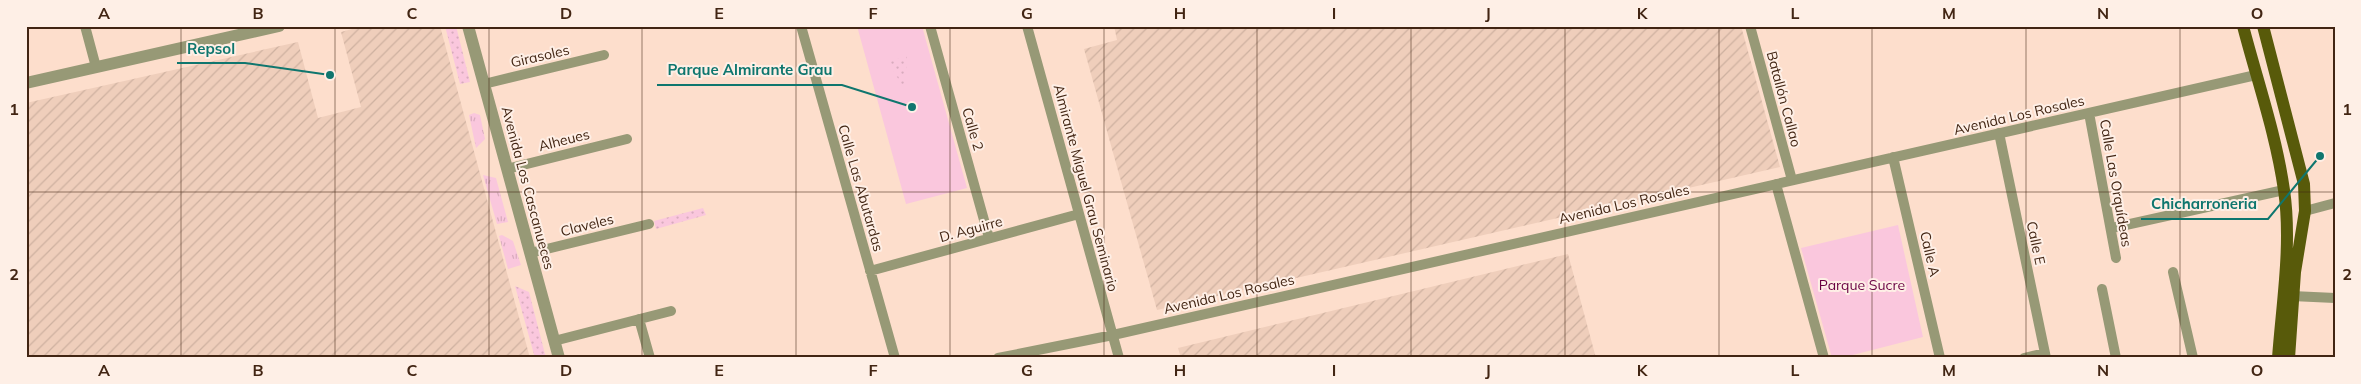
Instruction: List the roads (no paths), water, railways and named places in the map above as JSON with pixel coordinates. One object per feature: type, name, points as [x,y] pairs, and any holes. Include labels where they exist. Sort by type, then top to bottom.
[{"type":"main road","points":[[2243,26],[2278,159],[2284,190],[2286,218],[2285,261],[2278,358]]},
{"type":"main road","points":[[2263,26],[2298,154],[2304,184],[2305,211],[2292,296],[2288,358]]},
{"type":"street","points":[[85,26],[96,67]]},
{"type":"street","points":[[26,83],[279,26]]},
{"type":"street","name":"Avenida Los Cascanueces","points":[[468,26],[559,358]]},
{"type":"street","name":"Calle Las Abutardas","points":[[801,26],[894,358]]},
{"type":"street","name":"Calle 2","points":[[930,26],[989,238]]},
{"type":"street","name":"Almirante Miguel Grau Seminario","points":[[1027,26],[1119,358]]},
{"type":"street","name":"Batallón Callao","points":[[1750,26],[1792,180]]},
{"type":"street","name":"Girasoles","points":[[484,84],[604,55]]},
{"type":"street","name":"Avenida Los Rosales","points":[[998,358],[1112,335],[2256,75]]},
{"type":"street","name":"Calle Las Orquídeas","points":[[2090,112],[2116,258]]},
{"type":"street","name":"Calle E","points":[[1999,133],[2046,355]]},
{"type":"street","name":"Alheues","points":[[507,169],[627,139]]},
{"type":"street","name":"Calle A","points":[[1893,157],[1940,358]]},
{"type":"street","points":[[1776,184],[1824,358]]},
{"type":"street","points":[[2112,228],[2284,190]]},
{"type":"street","points":[[2305,211],[2335,203]]},
{"type":"street","name":"D. Aguirre","points":[[870,271],[1079,214]]},
{"type":"street","name":"Claveles","points":[[530,253],[649,224]]},
{"type":"street","points":[[2174,272],[2193,358]]},
{"type":"street","points":[[2102,289],[2116,358]]},
{"type":"street","points":[[2292,296],[2335,298]]},
{"type":"street","points":[[554,341],[671,311]]},
{"type":"street","points":[[639,319],[650,358]]},
{"type":"street","points":[[2024,358],[2046,355]]},
{"type":"place","name":"Repsol","points":[[330,75]]},
{"type":"place","name":"Parque Almirante Grau","points":[[912,107]]},
{"type":"place","name":"Chicharroneria","points":[[2320,156]]},
{"type":"park label","name":"Parque Sucre","points":[[1862,285]]}]
